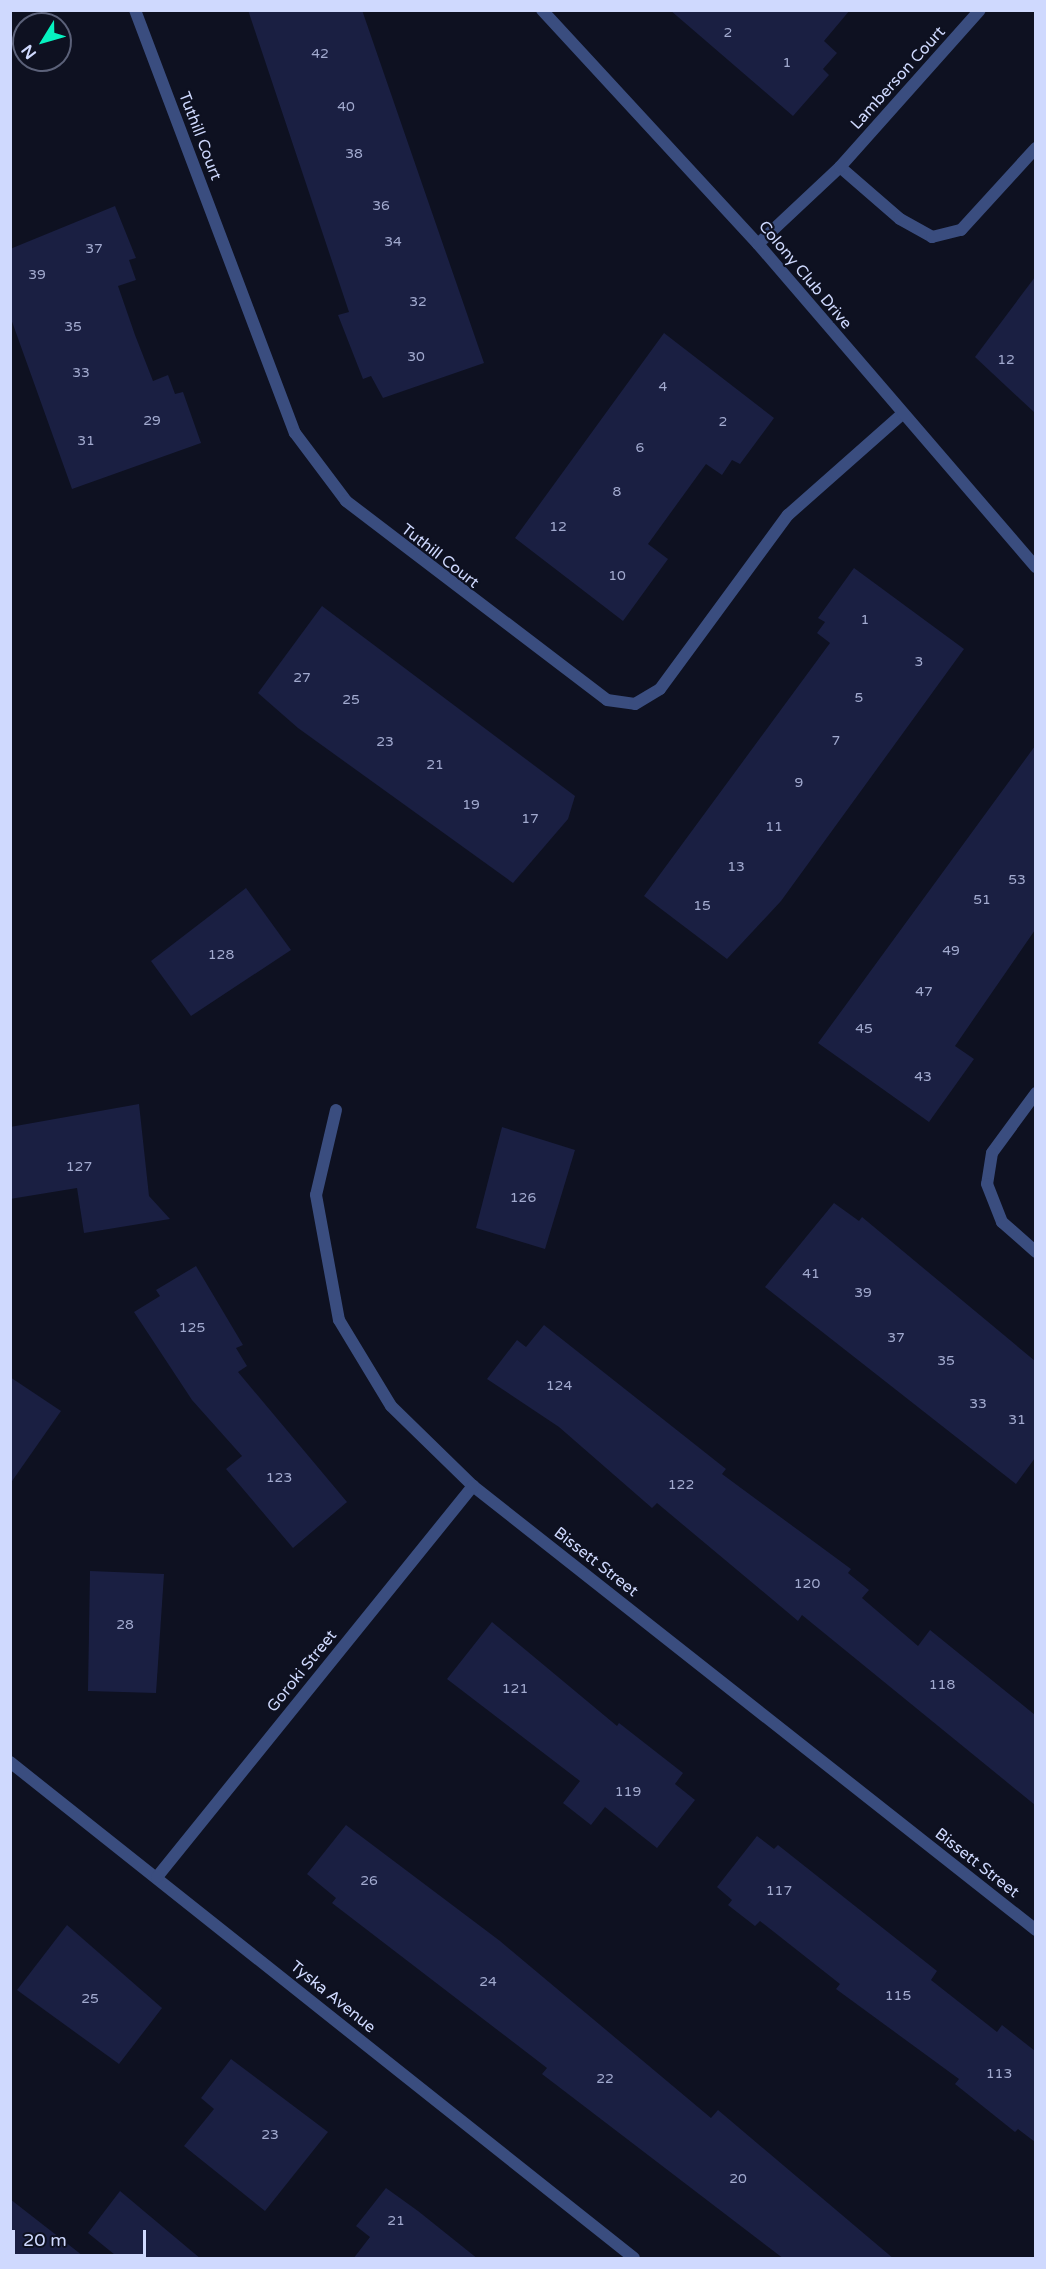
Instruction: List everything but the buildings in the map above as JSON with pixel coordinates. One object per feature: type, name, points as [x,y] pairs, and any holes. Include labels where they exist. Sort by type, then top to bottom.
[{"type":"street","name":"Tuthill Court","points":[[135,10],[295,433],[346,501],[607,700],[635,704],[660,689],[788,515],[901,415]]},
{"type":"street","name":"Colony Club Drive","points":[[542,10],[758,244],[901,415],[1035,567]]},
{"type":"street","name":"Lamberson Court","points":[[758,244],[840,167],[980,10]]},
{"type":"street","points":[[840,167],[900,219],[932,237],[961,230],[1035,148]]},
{"type":"street","points":[[1035,1093],[992,1153],[987,1184],[1002,1222],[1035,1252]]},
{"type":"street","name":"Bissett Street","points":[[336,1110],[316,1195],[339,1320],[391,1406],[473,1485],[1035,1930]]},
{"type":"street","name":"Goroki Street","points":[[157,1877],[473,1485]]},
{"type":"street","name":"Tyska Avenue","points":[[10,1762],[634,2259]]}]
